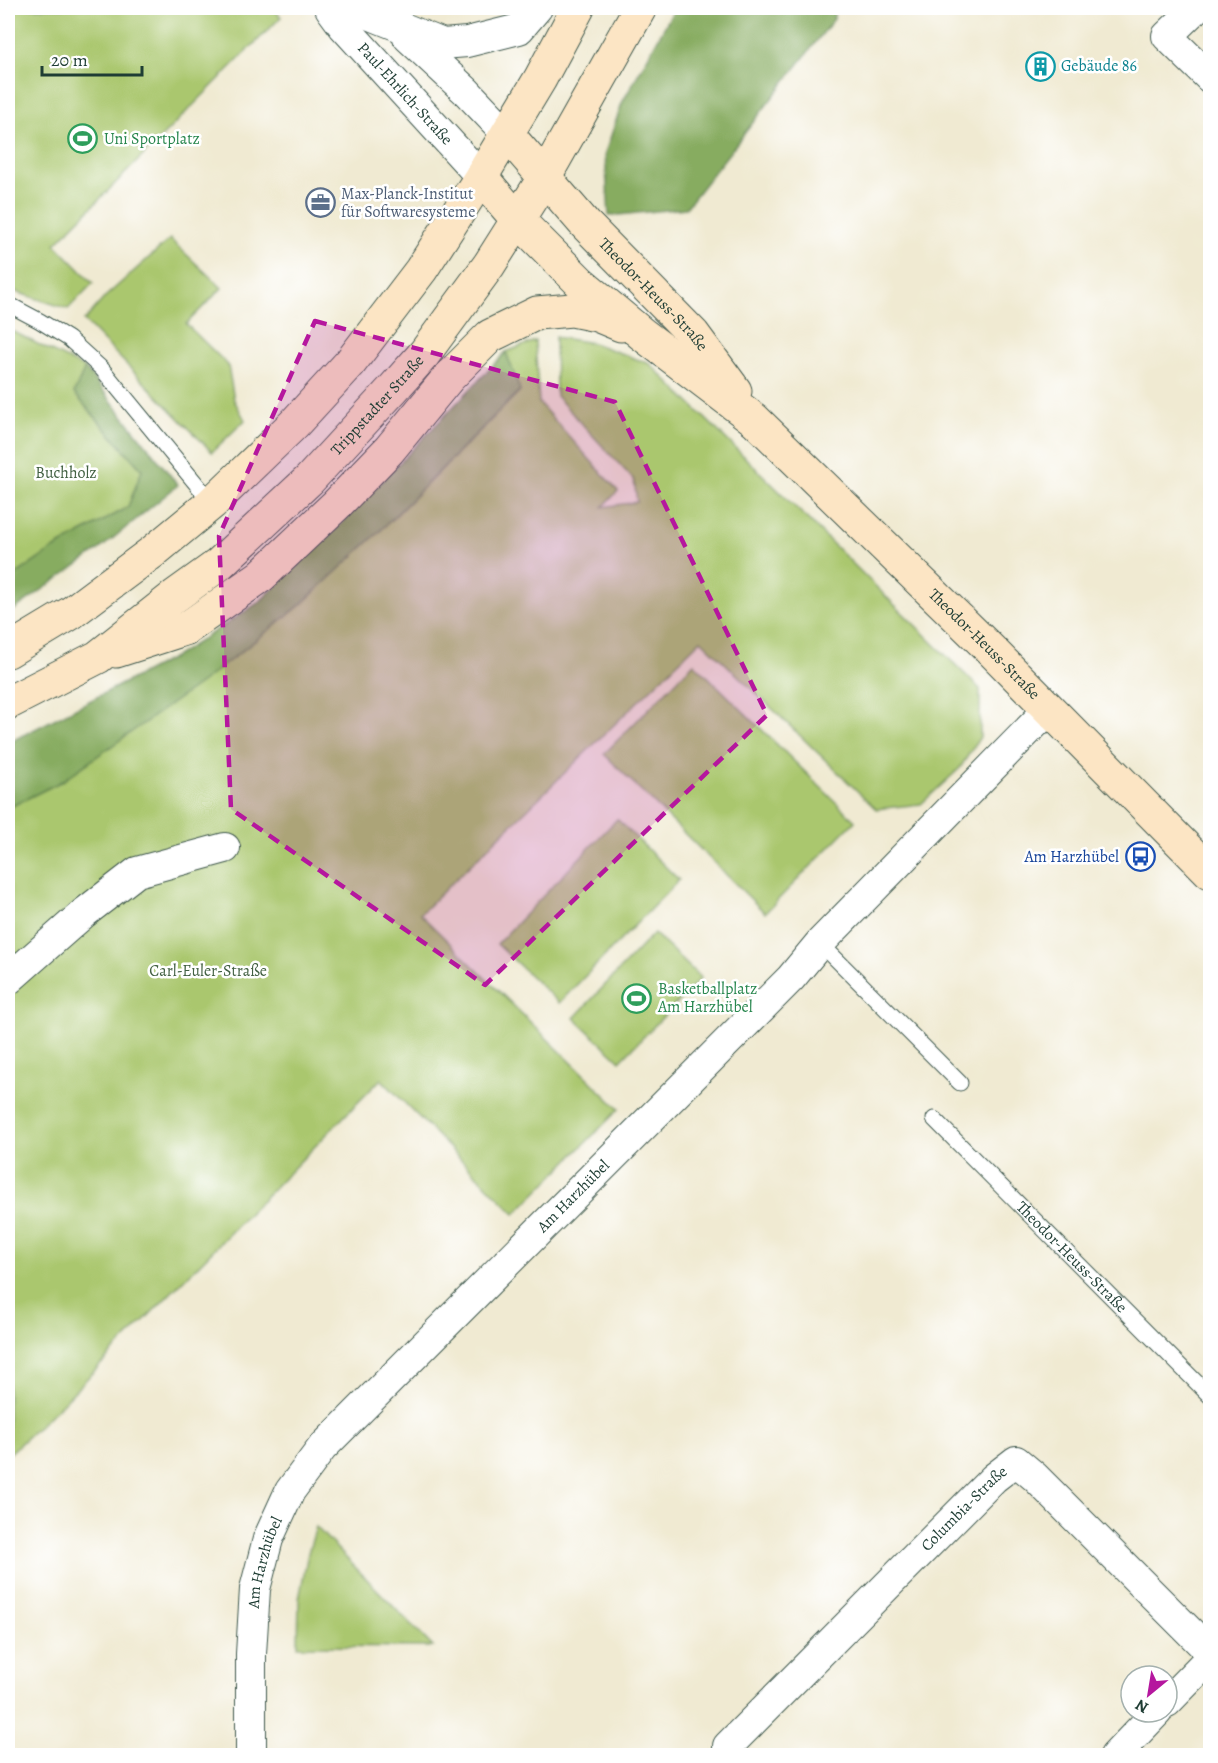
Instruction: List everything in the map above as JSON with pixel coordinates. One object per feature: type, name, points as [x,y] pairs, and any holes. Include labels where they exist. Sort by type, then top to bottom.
[{"type":"street","name":"Paul-Ehrlich-Straße","points":[[330,8],[344,27],[481,177]]},
{"type":"street","name":"Paul-Ehrlich-Straße","points":[[354,8],[443,44],[467,42],[519,29],[537,8]]},
{"type":"street","points":[[8,651],[71,613],[154,551],[212,503],[293,425],[350,363],[422,270],[507,135],[578,8]]},
{"type":"street","name":"Trippstadter Straße","points":[[8,704],[98,657],[218,565],[309,480],[424,354],[489,265],[544,178],[640,8]]},
{"type":"street","points":[[1196,8],[1167,36],[1210,78]]},
{"type":"street","name":"Paul-Ehrlich-Straße","points":[[397,26],[507,135]]},
{"type":"street","name":"Theodor-Heuss-Straße","points":[[507,135],[585,224],[693,334],[755,420]]},
{"type":"street","name":"Theodor-Heuss-Straße","points":[[481,177],[517,219],[580,283],[642,334],[755,420],[990,649],[1210,872]]},
{"type":"street","points":[[98,657],[187,628],[261,576],[344,497],[389,450],[449,377],[490,336],[537,314],[572,310],[597,315],[642,334]]},
{"type":"street","name":"Am Harzhübel","points":[[250,1755],[251,1654],[255,1588],[268,1539],[290,1491],[322,1448],[784,986],[820,943],[1048,709]]},
{"type":"street","points":[[8,980],[84,913],[136,872],[225,849]]},
{"type":"street","name":"Columbia-Straße","points":[[728,1755],[728,1746],[994,1478],[1016,1461],[1035,1477],[1210,1652]]},
{"type":"street","points":[[1179,1690],[1210,1658]]},
{"type":"street","points":[[1115,1755],[1145,1724]]},
{"type":"lane","points":[[8,304],[69,339],[102,369],[212,503]]},
{"type":"lane","points":[[820,943],[960,1083]]},
{"type":"lane","name":"Theodor-Heuss-Straße","points":[[934,1119],[1210,1395]]},
{"type":"highlighted area","points":[[315,321],[615,402],[767,715],[485,985],[231,809],[219,536]]},
{"type":"green space","name":"Uni Sportplatz","points":[[8,8],[273,8],[281,17],[55,244],[93,283],[68,309],[8,288]]},
{"type":"green space","points":[[424,8],[487,8],[474,15],[446,15]]},
{"type":"green space","points":[[675,8],[834,8],[834,19],[686,208],[609,216],[605,153],[622,103]]},
{"type":"green space","points":[[170,239],[222,288],[186,324],[228,365],[234,400],[245,420],[212,452],[84,321],[106,296]]},
{"type":"green space","name":"Buchholz","points":[[8,329],[85,368],[74,393],[142,470],[128,507],[55,548],[8,580]]},
{"type":"green space","name":"Carl-Euler-Straße","points":[[555,337],[593,343],[650,364],[980,689],[980,737],[960,768],[921,804],[876,809],[701,640],[420,914],[619,1109],[515,1214],[381,1079],[60,1406],[8,1455],[8,808],[62,781],[202,682],[297,608],[379,532],[520,391],[506,352],[535,341],[539,403],[618,491],[603,507],[637,502],[634,480],[556,396]]},
{"type":"green space","points":[[506,352],[520,390],[379,532],[297,608],[202,682],[62,781],[8,808],[8,743],[178,655],[258,603],[331,534]]},
{"type":"green space","points":[[85,368],[178,485],[100,549],[8,614],[8,580],[55,548],[128,507],[142,470],[74,393]]},
{"type":"green space","points":[[694,663],[855,821],[765,913],[604,754]]},
{"type":"green space","points":[[617,819],[679,880],[559,1003],[497,944]]},
{"type":"green space","name":"Basketballplatz Am Harzhübel","points":[[654,933],[701,978],[620,1061],[574,1018]]},
{"type":"green space","points":[[316,1527],[433,1647],[298,1646],[299,1599],[308,1553]]},
{"type":"place","name":"Gebäude 86","points":[[1040,66]]},
{"type":"place","name":"Uni Sportplatz","points":[[83,139]]},
{"type":"place","name":"Max-Planck-Institut für Softwaresysteme","points":[[320,203]]},
{"type":"place","name":"Am Harzhübel","points":[[1140,857]]},
{"type":"place","name":"Basketballplatz Am Harzhübel","points":[[637,998]]}]
